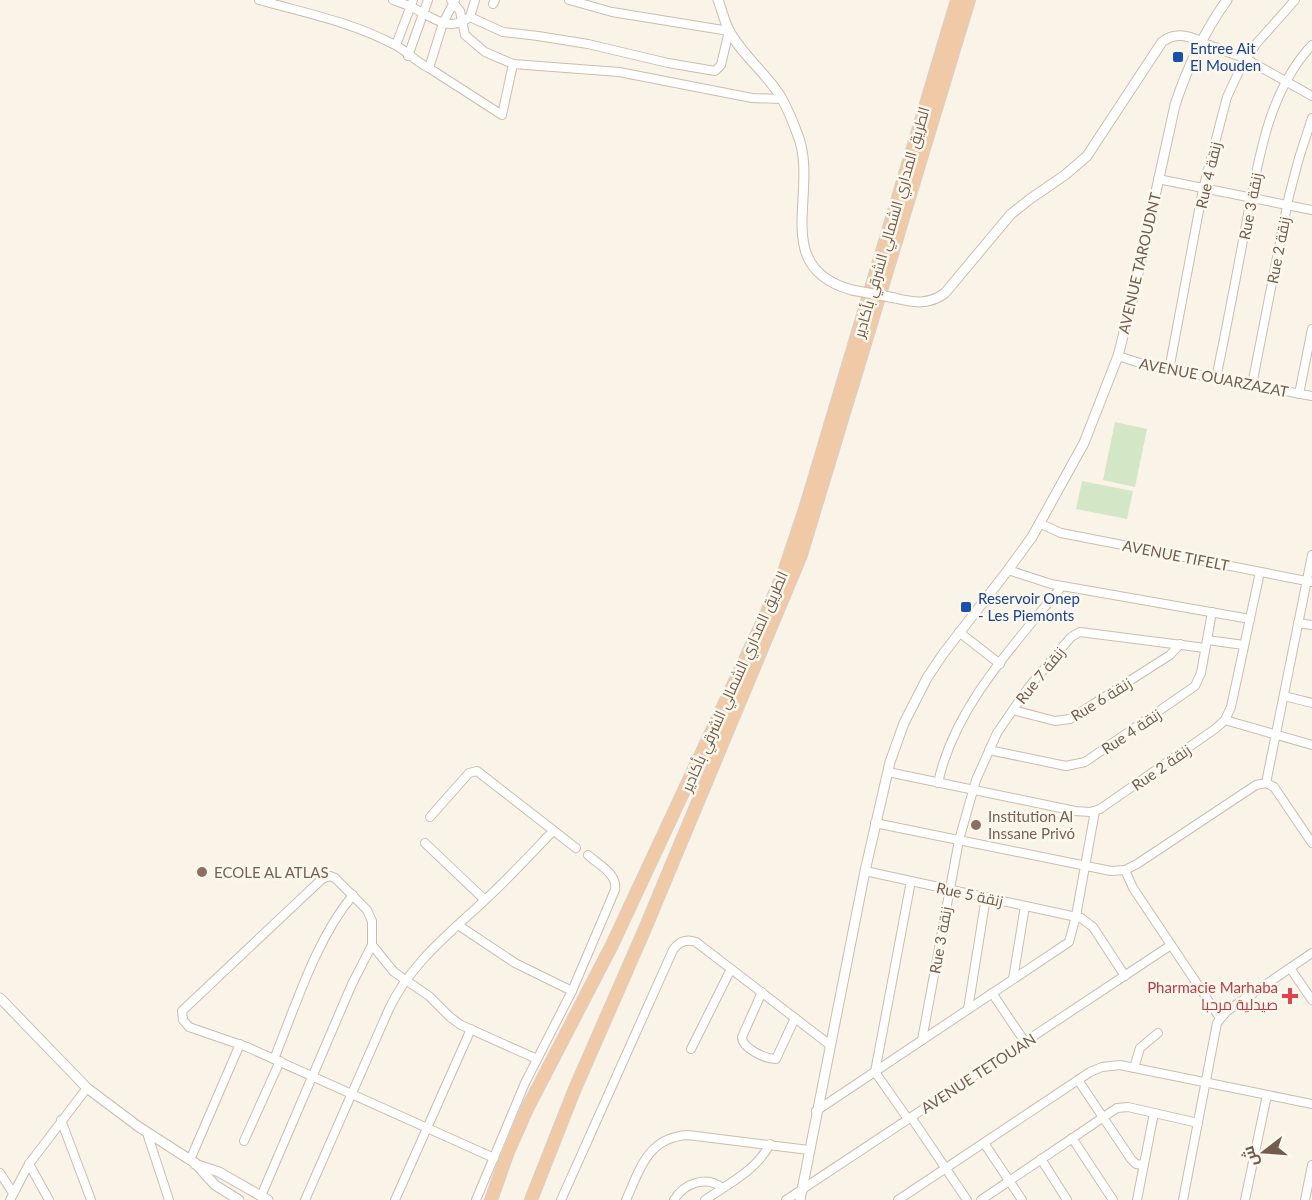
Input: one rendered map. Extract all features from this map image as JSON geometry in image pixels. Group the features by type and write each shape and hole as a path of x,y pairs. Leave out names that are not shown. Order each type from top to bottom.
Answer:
{"highway":[{"name":"الطريق المداري الشمالي الشرقي بأكادير","path":"490,1200 528,1107 617,935 785,569 822,456 957,0"},
{"name":"الطريق المداري الشمالي الشرقي بأكادير","path":"531,1200 599,1030 644,931 801,555 969,0"}],"street":[{"path":"259,0 346,24 396,45 419,64 429,68 502,115 513,64"},
{"path":"393,0 412,3 423,13 444,23 463,23 470,17 475,0"},
{"path":"408,56 428,0"},
{"path":"569,0 618,13 729,32"},
{"path":"718,0 729,32 782,99 799,137 803,155 802,216 806,253 812,265 822,277 837,286 909,302 936,299 945,293 1011,214 1087,156 1162,42 1169,37 1180,35 1246,59 1312,96"},
{"name":"AVENUE TAROUDNT","path":"800,1200 874,822 904,723 927,678 1041,524 1084,442 1118,356 1175,105 1201,42 1227,0"},
{"name":"Rue 4 زنقة","path":"1169,370 1203,189 1225,104 1233,82 1246,59 1265,32 1294,0"},
{"path":"453,1 459,11 465,36 477,47 513,64 619,72 752,98 782,99"},
{"path":"429,68 453,1"},
{"path":"396,45 412,3"},
{"path":"470,17 496,31 577,42 661,62 715,71 721,65 729,32"},
{"name":"Rue 3 زنقة","path":"1216,378 1266,132 1276,102 1287,81 1312,45"},
{"name":"Rue 2 زنقة","path":"1252,385 1287,206 1312,118"},
{"path":"1158,179 1312,210"},
{"path":"1299,394 1312,329"},
{"name":"AVENUE OUARZAZAT","path":"1118,356 1169,370 1312,396"},
{"name":"AVENUE TIFELT","path":"1041,524 1061,533 1309,582"},
{"path":"1266,783 1298,623 1309,582 1312,555"},
{"path":"1008,570 1062,585 1250,619"},
{"path":"1260,572 1231,707 1225,720 1312,745"},
{"path":"938,783 945,758 975,700 1062,585"},
{"name":"Rue 4 زنقة","path":"989,750 1066,766 1084,762 1193,689 1199,679 1212,612"},
{"path":"1298,623 1312,625"},
{"path":"959,632 1000,664"},
{"name":"Rue 7 زنقة","path":"959,840 972,790 997,733 1028,688 1074,635 1080,632 1180,644 1244,645"},
{"name":"Rue 6 زنقة","path":"1013,710 1055,721 1070,719 1170,655 1180,644"},
{"path":"1284,696 1312,703"},
{"name":"Rue 2 زنقة","path":"1095,811 1114,800 1225,720"},
{"path":"430,817 469,773 477,771 576,848"},
{"path":"816,1111 1069,942 1076,916 1095,811 1075,812 888,772"},
{"path":"874,822 1111,872 1125,870 1137,864 1256,785 1266,783 1274,787 1312,843"},
{"path":"305,1200 389,1009 406,981 431,951 553,831"},
{"name":"Rue 3 زنقة","path":"922,1040 959,840"},
{"path":"425,843 485,900"},
{"path":"476,1200 537,1059 572,992 616,887 614,877 588,855"},
{"path":"1125,870 1130,883 1220,1018"},
{"name":"Rue 5 زنقة","path":"865,871 1076,916"},
{"path":"494,1158 277,1060 187,1025 183,1020 182,1011 325,877 330,876 335,878 369,914 372,945 386,963 406,981 429,996 450,1017 537,1059"},
{"path":"911,881 874,1072 910,1118 967,1200"},
{"path":"244,1141 323,940 353,896"},
{"path":"968,1009 986,897"},
{"path":"1013,979 1025,906"},
{"path":"1076,916 1086,920 1093,927 1125,976"},
{"path":"458,925 515,963 572,992"},
{"path":"572,1200 562,1198 675,946 686,941 696,942 830,1045"},
{"path":"192,1162 219,1172 264,1198 312,1077 352,984 372,945"},
{"name":"AVENUE TETOUAN","path":"786,1200 1171,945"},
{"path":"1183,1200 1215,1028 1220,1018 1312,954"},
{"path":"1290,968 1312,1000"},
{"path":"691,1049 730,969"},
{"path":"762,992 742,1036 742,1042 746,1046 771,1059 776,1059 795,1018"},
{"path":"992,993 1025,1042"},
{"path":"0,998 87,1088 192,1162 228,1196 239,1200"},
{"path":"395,1200 471,1029"},
{"path":"1134,1068 1140,1048 1158,1033"},
{"path":"192,1162 240,1044"},
{"path":"898,1200 1078,1080 1102,1067 1120,1065 1312,1104"},
{"path":"1078,1080 1131,1160 1136,1164 1144,1165"},
{"path":"11,1196 29,1164 87,1088"},
{"path":"1245,1200 1267,1095"},
{"path":"981,1200 1121,1107 1198,1123"},
{"path":"1137,1200 1154,1113"},
{"path":"61,1120 91,1200"},
{"path":"147,1132 169,1200"},
{"path":"626,1200 649,1154 657,1144 669,1138 688,1135 809,1150"},
{"path":"1072,1138 1113,1200"},
{"path":"984,1143 1022,1200"},
{"path":"705,1200 753,1166 770,1144"},
{"path":"1041,1159 1067,1200"},
{"path":"29,1164 49,1200"},
{"path":"1305,1200 1312,1165"},
{"path":"215,1185 213,1179 219,1172"},
{"path":"0,1173 11,1196"},
{"path":"674,1200 678,1194 699,1181 714,1182 722,1188"}],"green space":[{"path":"1115,422 1147,429 1135,487 1103,480"},
{"path":"1082,481 1133,491 1127,519 1076,509"}],"place":[{"name":"Entree Ait El Mouden","path":"1178,57"},
{"name":"Reservoir Onep - Les Piemonts","path":"966,607"},
{"name":"Institution Al Inssane Privó","path":"976,825"},
{"name":"ECOLE AL ATLAS","path":"202,872"},
{"name":"Pharmacie Marhaba صيدلية مرحبا","path":"1290,996"}]}
